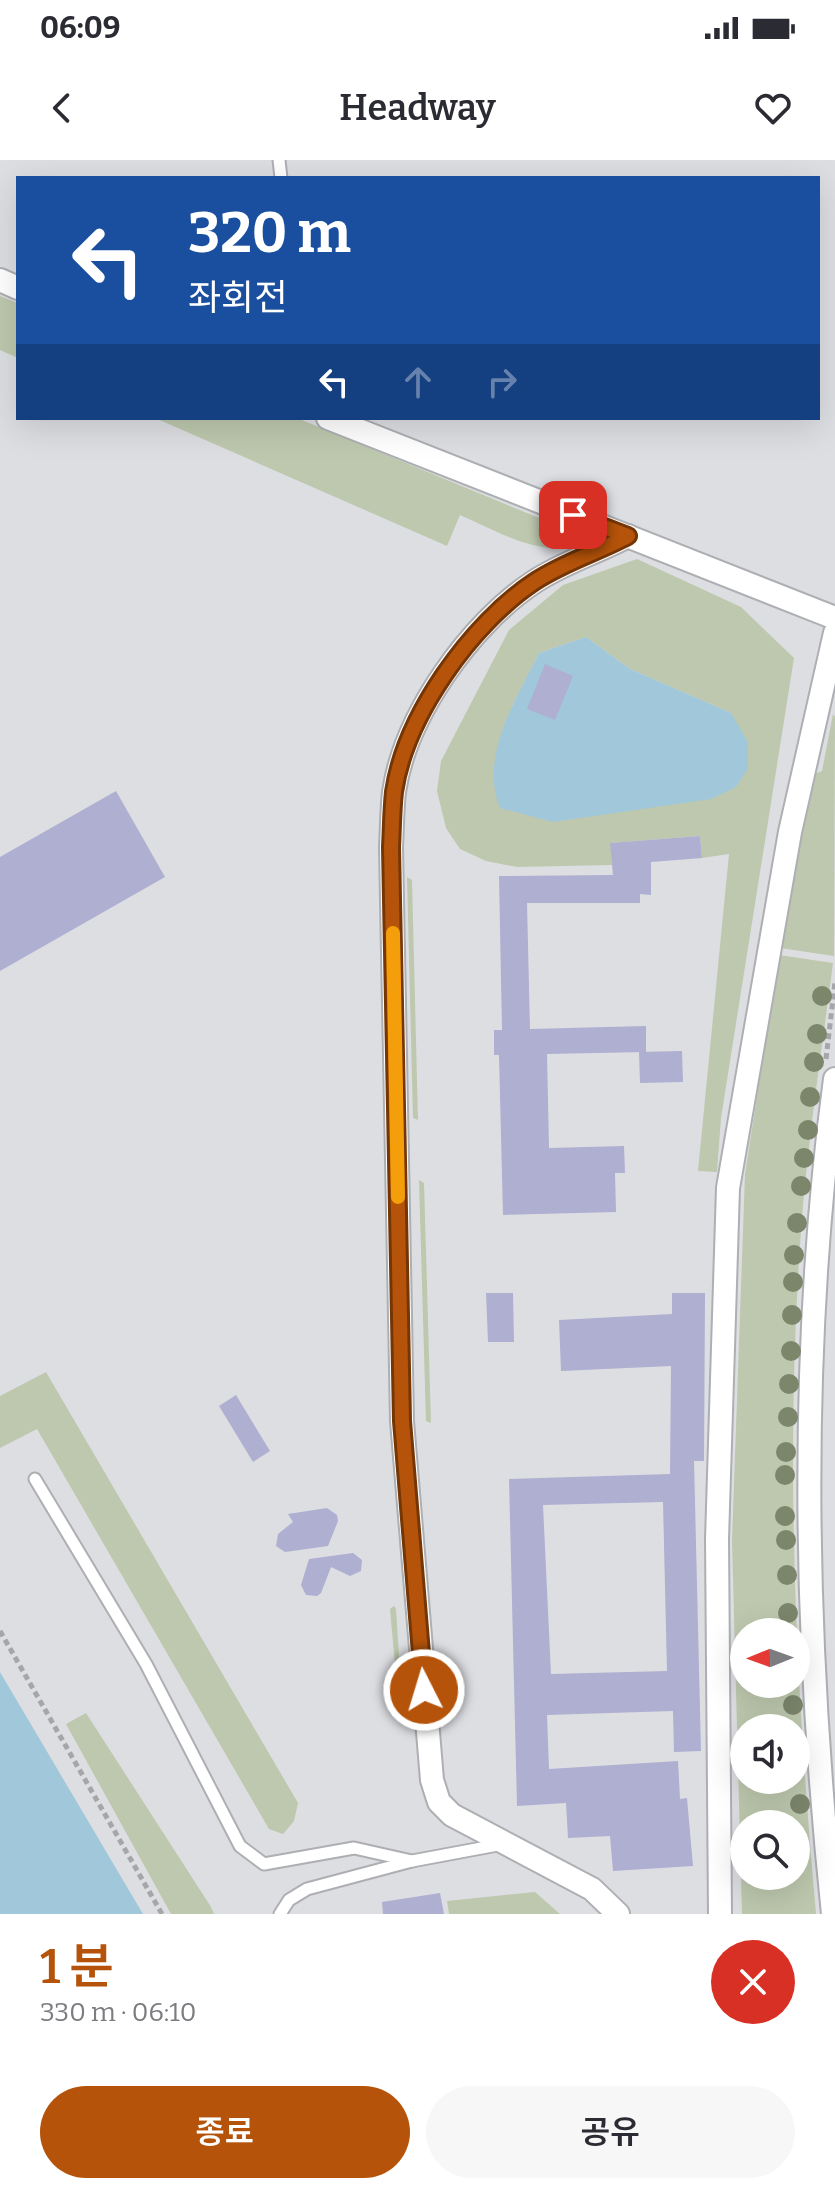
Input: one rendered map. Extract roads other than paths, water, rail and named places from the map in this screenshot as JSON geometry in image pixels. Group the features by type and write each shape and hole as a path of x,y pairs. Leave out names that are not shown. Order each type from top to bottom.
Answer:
{"street":[{"path":"333,420 835,618"},
{"path":"618,1914 592,1889 452,1815 439,1802 432,1780 402,1421 391,847 394,790 432,693 460,649 494,614 535,581 628,536"},
{"path":"720,1914 717,1539 728,1188 790,832 835,633"},
{"path":"833,1914 828,1790 810,1534 835,1079"}],"lane":[{"path":"35,1479 146,1664 240,1846 264,1864 354,1848 412,1861"},
{"path":"280,1914 289,1900 307,1889 412,1861 507,1843"}],"water":[{"path":"586,637 630,669 731,713 748,742 748,768 736,787 711,799 553,822 500,808 495,789 497,749 520,689 539,653"},
{"path":"0,1672 143,1914 0,1914"}]}
